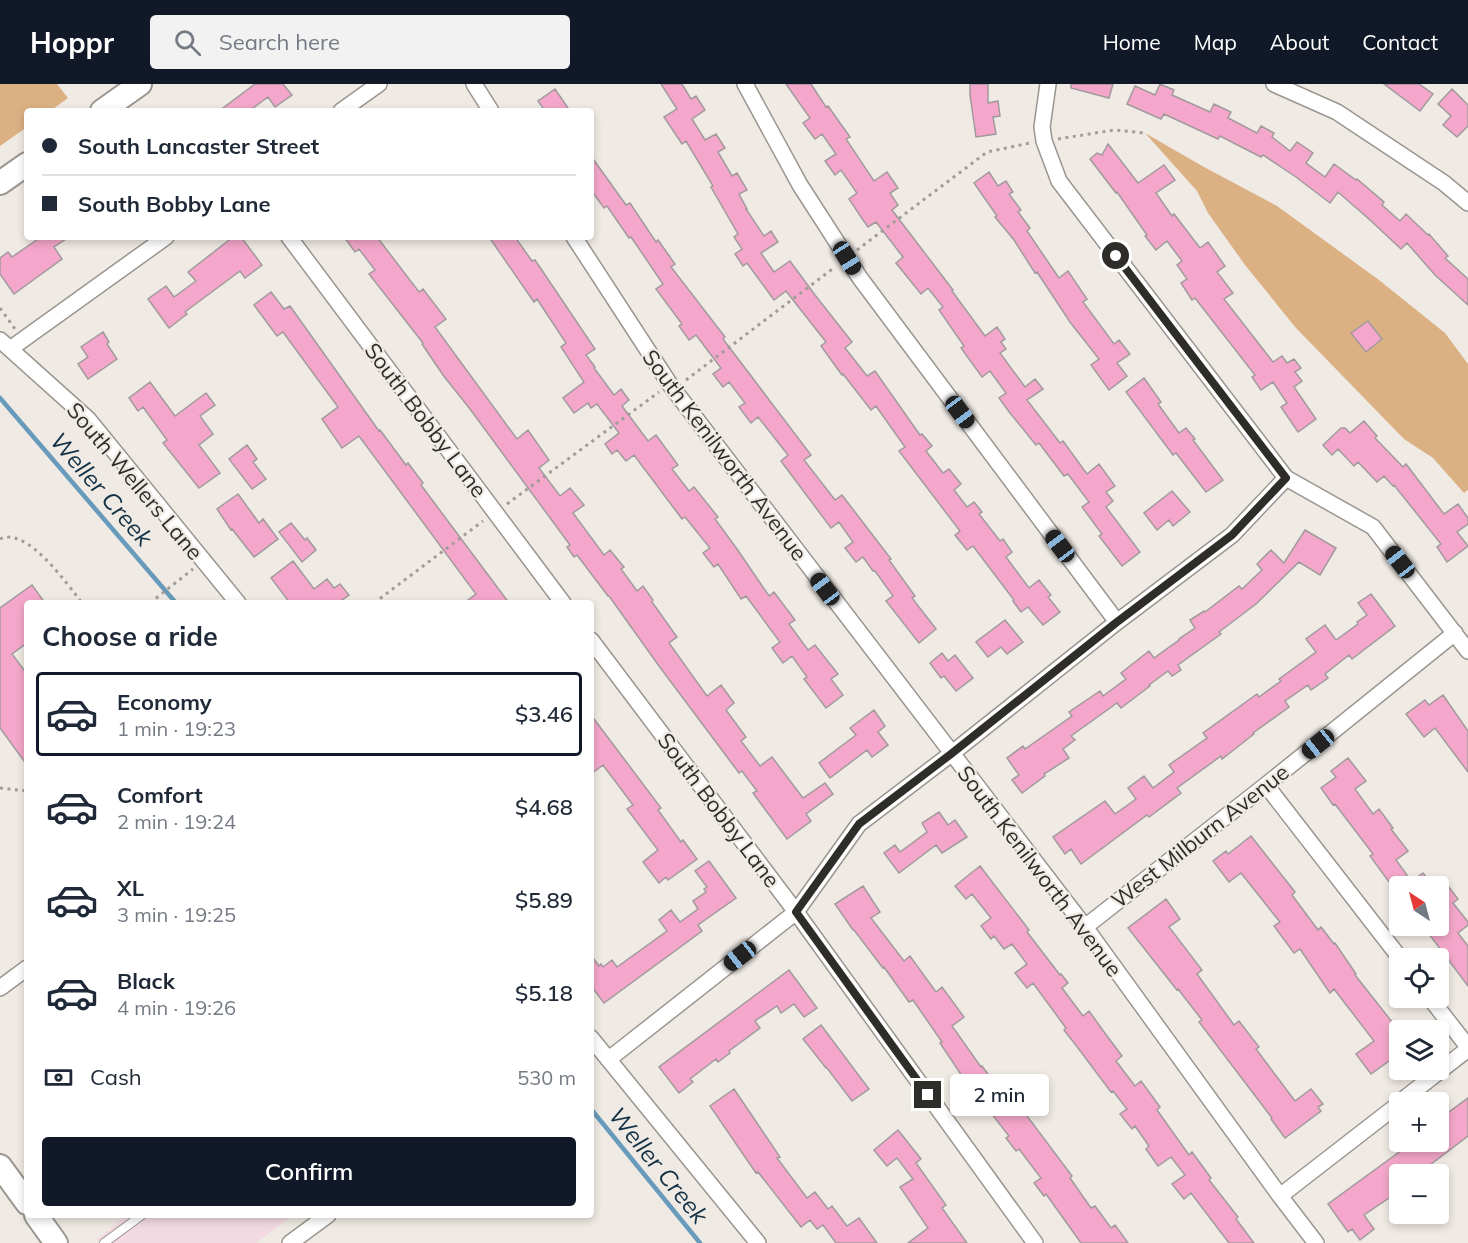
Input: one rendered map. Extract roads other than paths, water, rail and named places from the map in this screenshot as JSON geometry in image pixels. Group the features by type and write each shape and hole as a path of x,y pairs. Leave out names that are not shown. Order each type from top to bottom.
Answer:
{"main road":[{"path":"106,108 140,84"},
{"path":"0,183 24,166"},
{"path":"0,1166 24,1199"},
{"path":"38,1218 56,1243"}],"street":[{"path":"345,108 379,84"},
{"path":"474,84 489,108"},
{"path":"745,84 800,185 860,278 1117,622"},
{"path":"1048,84 1042,127 1044,141 1059,181 1286,478 1373,527 1468,651"},
{"path":"1274,84 1337,112 1444,183 1468,203"},
{"path":"5,344 26,337 162,240"},
{"name":"South Bobby Lane","path":"291,240 561,600"},
{"name":"South Kenilworth Avenue","path":"576,240 671,386 1085,927 1316,1243"},
{"name":"South Wellers Lane","path":"5,344 88,419 236,600"},
{"path":"609,1059 796,912 859,824 1232,535 1286,478"},
{"name":"West Milburn Avenue","path":"1085,927 1455,633"},
{"name":"South Bobby Lane","path":"594,644 796,912 1035,1243"},
{"path":"1266,785 1392,948"},
{"path":"0,988 24,970"},
{"path":"1414,1092 1468,1048 1438,1008"},
{"path":"594,1042 758,1243"},
{"path":"1280,1196 1389,1112"},
{"path":"290,1243 324,1218"}],"lane":[{"path":"104,1243 138,1218"}],"waterway":[{"name":"Weller Creek","path":"0,398 173,600"},
{"name":"Weller Creek","path":"594,1113 700,1243"}]}
